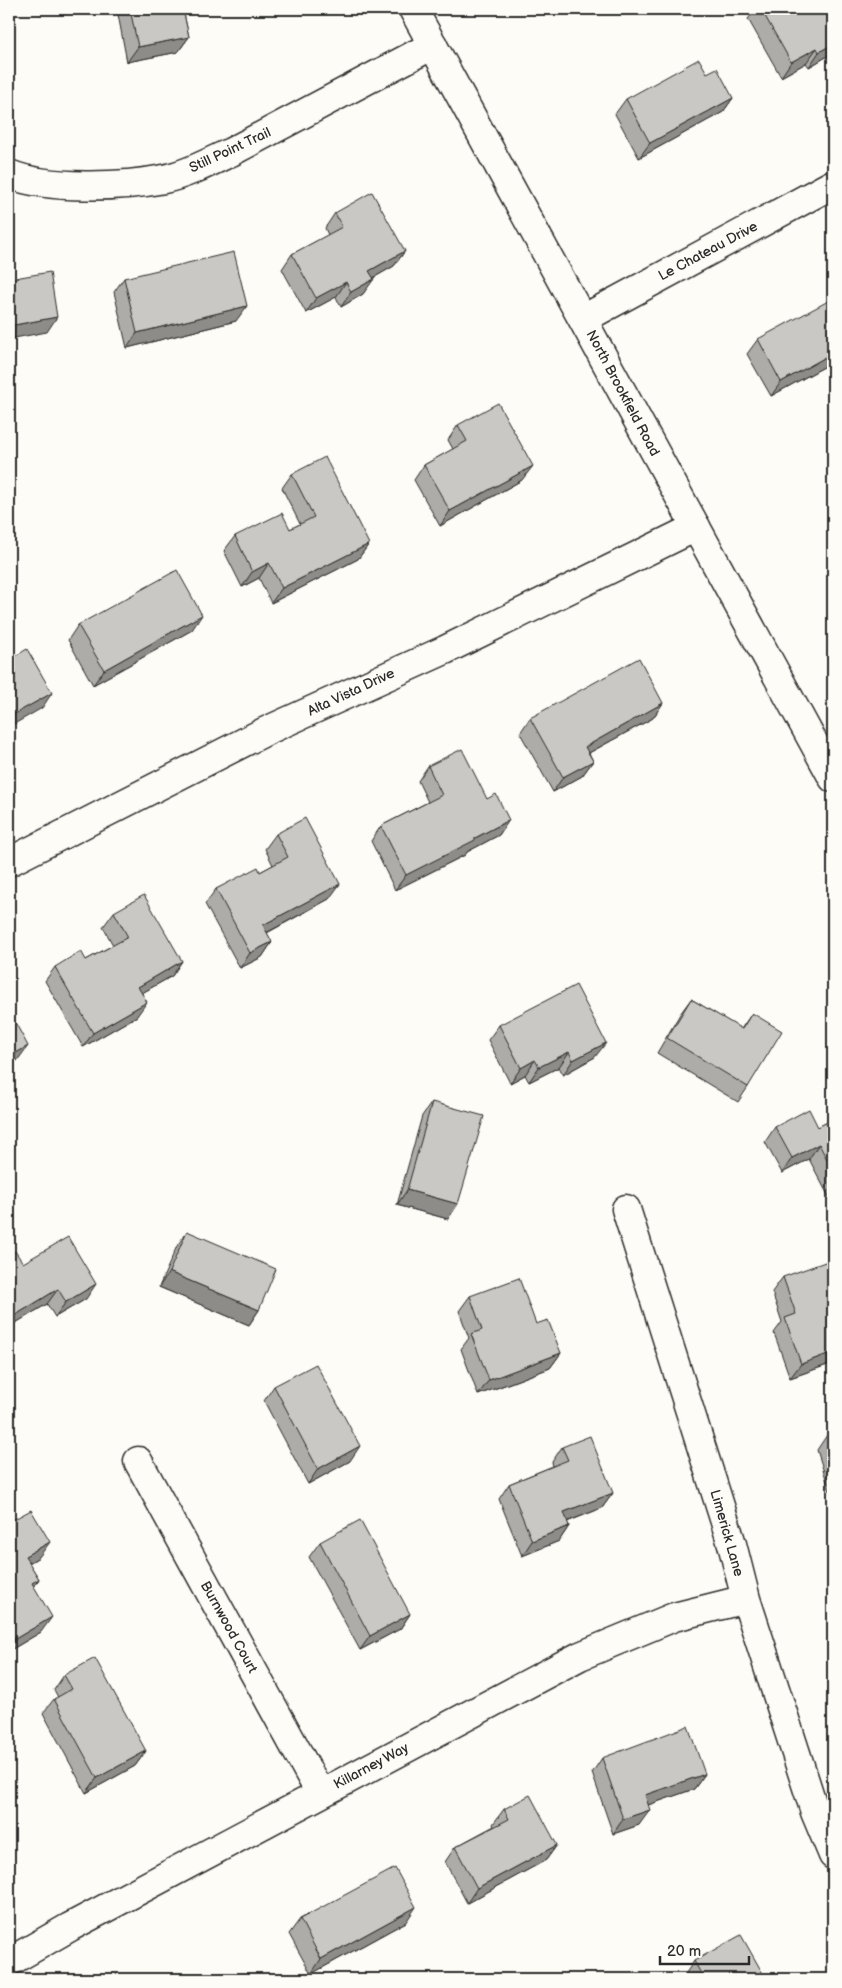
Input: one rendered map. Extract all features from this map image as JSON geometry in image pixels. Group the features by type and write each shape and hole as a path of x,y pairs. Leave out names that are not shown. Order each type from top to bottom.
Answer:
{"street":[{"name":"North Brookfield Road","path":"413,9 833,778"},
{"name":"Still Point Trail","path":"9,174 20,178 66,184 106,185 165,178 199,167 231,152 432,44"},
{"name":"Le Chateau Drive","path":"583,320 833,184"},
{"name":"Alta Vista Drive","path":"9,862 266,731 445,650 696,527"},
{"name":"Limerick Lane","path":"626,1209 732,1544 746,1599 815,1812 833,1855"},
{"name":"Burnwood Court","path":"138,1461 320,1793"},
{"name":"Killarney Way","path":"9,1962 70,1926 580,1656 674,1617 746,1599"}],"building":[{"path":"130,9 183,9 189,37 138,47"},
{"path":"761,9 833,9 833,44 819,52 817,48 791,62"},
{"path":"699,59 707,73 717,68 733,98 650,143 626,99"},
{"path":"372,192 405,251 369,271 374,279 351,292 346,282 316,298 292,254 342,227 335,213"},
{"path":"234,252 247,306 137,333 124,278"},
{"path":"50,272 57,317 9,326 9,279"},
{"path":"832,299 833,353 781,382 758,339"},
{"path":"498,403 533,466 450,511 424,465 467,441 458,425"},
{"path":"325,457 369,544 282,588 269,563 252,572 235,536 282,513 290,529 314,517 292,474"},
{"path":"177,570 202,615 104,670 78,625"},
{"path":"27,649 52,693 9,717 9,660"},
{"path":"639,658 663,703 585,747 593,761 563,777 530,718"},
{"path":"462,749 487,799 496,794 509,820 475,838 475,840 406,875 381,826 442,795 428,766"},
{"path":"305,818 340,884 263,925 272,942 250,953 216,889 258,867 260,872 288,857 276,834"},
{"path":"144,895 182,961 138,987 147,1002 93,1033 55,967 81,951 86,960 128,937 114,912"},
{"path":"576,985 606,1043 573,1060 569,1052 539,1067 535,1060 521,1068 499,1025"},
{"path":"691,999 742,1029 752,1013 782,1031 748,1087 667,1038"},
{"path":"9,1011 28,1046 9,1057"},
{"path":"9,1062 13,1069 9,1071"},
{"path":"432,1102 484,1116 458,1204 407,1190"},
{"path":"809,1109 818,1127 833,1119 833,1171 819,1144 792,1158 775,1127"},
{"path":"187,1231 276,1269 259,1310 169,1272"},
{"path":"68,1237 96,1284 66,1302 58,1289 9,1319 9,1255 15,1251 23,1263"},
{"path":"828,1261 833,1277 833,1352 801,1364 785,1318 796,1314 783,1277"},
{"path":"519,1278 536,1324 548,1320 561,1353 489,1380 471,1334 482,1330 470,1296"},
{"path":"316,1364 360,1446 318,1469 274,1386"},
{"path":"833,1433 833,1453 827,1435"},
{"path":"590,1436 613,1493 564,1512 569,1526 532,1541 509,1484 568,1460 562,1447"},
{"path":"31,1510 50,1542 25,1556 39,1579 32,1583 52,1617 15,1639 9,1629 9,1522"},
{"path":"360,1520 410,1614 370,1636 320,1542"},
{"path":"95,1658 146,1751 97,1778 54,1699 72,1689 64,1675"},
{"path":"688,1726 705,1774 645,1795 650,1810 623,1819 602,1758"},
{"path":"530,1795 557,1845 477,1888 455,1847 509,1819 504,1809"},
{"path":"395,1868 416,1907 321,1959 300,1919"},
{"path":"741,1935 766,1979 704,1979 694,1961"},
{"path":"208,1974 211,1979 199,1979"}]}
